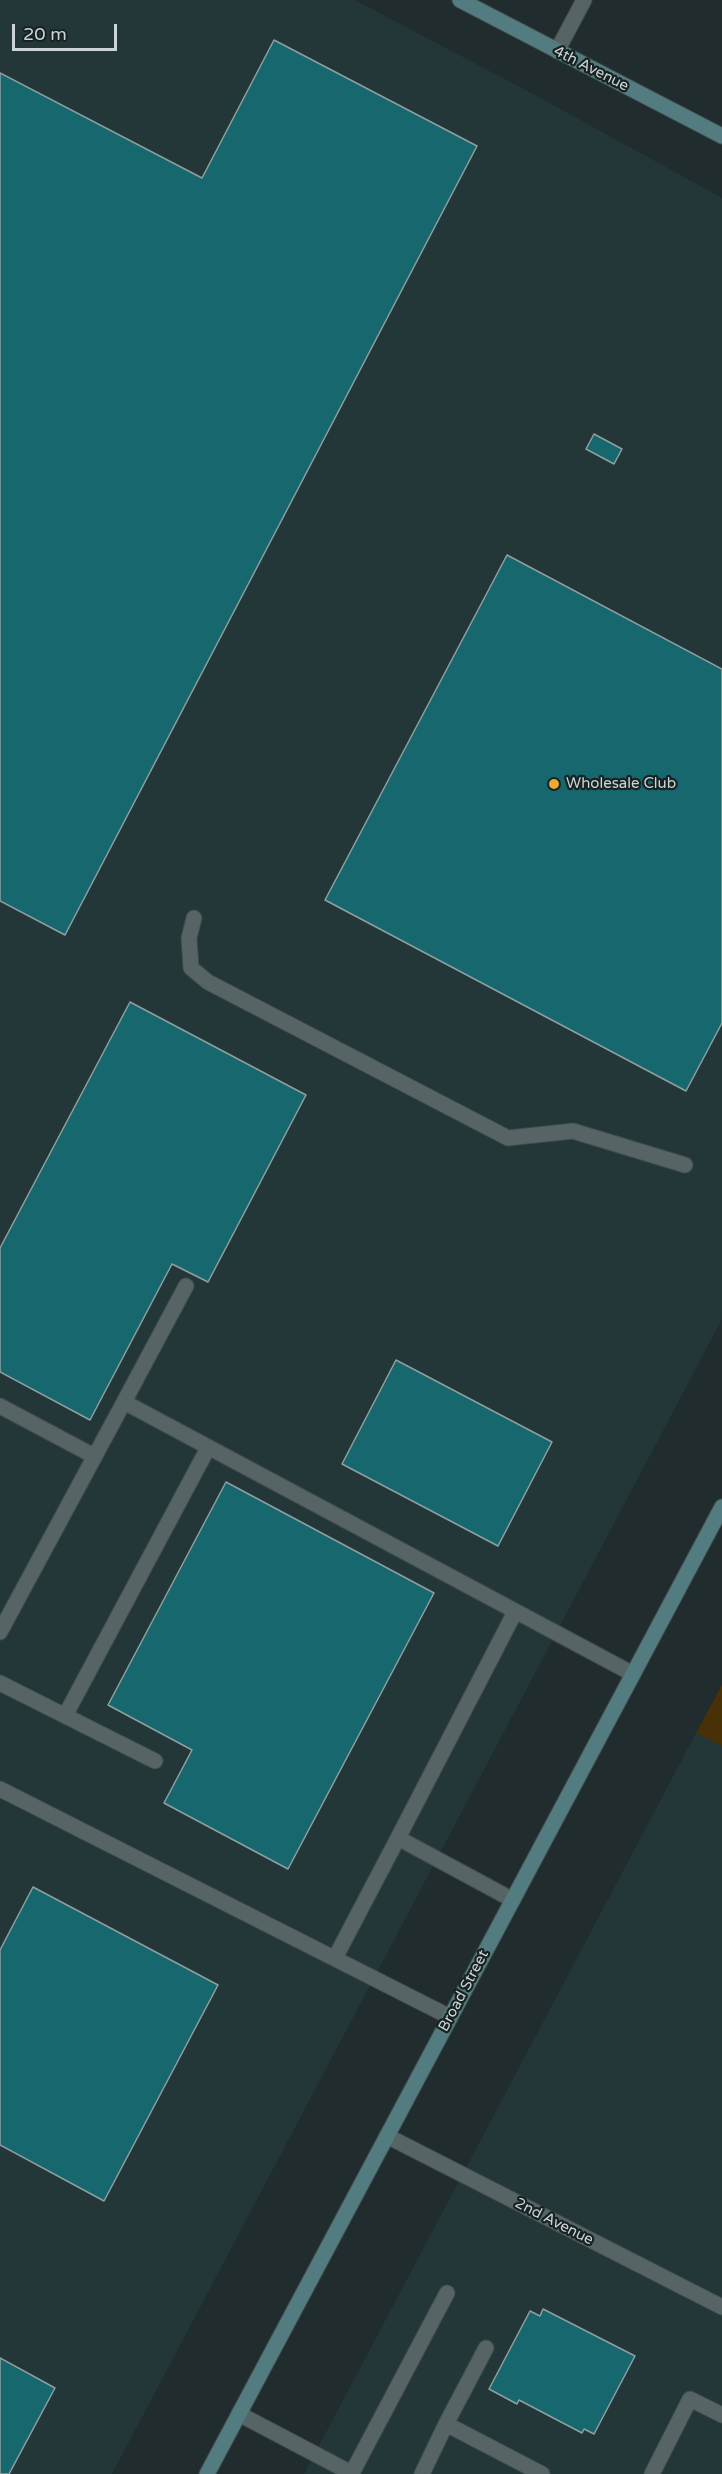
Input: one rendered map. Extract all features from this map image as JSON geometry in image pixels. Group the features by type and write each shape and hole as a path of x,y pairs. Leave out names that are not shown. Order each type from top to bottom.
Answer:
{"main road":[{"name":"4th Avenue","path":"460,0 722,136"},
{"name":"Broad Street","path":"207,2474 722,1507"}],"street":[{"path":"557,51 584,0"},
{"path":"194,918 189,938 191,968 208,982 508,1138 573,1131 685,1165"},
{"path":"0,1632 186,1286"},
{"path":"124,1402 633,1674"},
{"path":"0,1406 94,1456"},
{"path":"66,1714 208,1448"},
{"path":"335,1958 515,1612"},
{"path":"0,1683 66,1714 155,1761"},
{"path":"0,1789 450,2017"},
{"path":"398,1838 513,1900"},
{"name":"2nd Avenue","path":"387,2136 722,2307"},
{"path":"239,2414 353,2474 447,2293"},
{"path":"422,2474 486,2348"},
{"path":"652,2474 690,2399 722,2415"},
{"path":"446,2424 542,2474"}],"shaded area":[{"path":"0,0 355,0 537,96 722,198 722,1319 112,2474 0,2474"},
{"path":"722,1685 722,1746 696,1733"},
{"path":"696,1733 722,1746 722,2474 304,2474"}],"building":[{"path":"274,40 477,146 65,935 0,901 0,73 202,178"},
{"path":"594,434 622,449 614,464 586,449"},
{"name":"Wholesale Club","path":"507,555 722,669 722,1023 686,1091 325,900"},
{"path":"130,1002 306,1095 208,1282 172,1264 90,1420 0,1372 0,1248"},
{"path":"396,1360 552,1442 498,1546 342,1464"},
{"path":"226,1482 434,1593 288,1869 164,1803 192,1750 108,1705"},
{"path":"33,1887 218,1985 104,2201 0,2145 0,1950"},
{"path":"543,2309 635,2356 594,2434 584,2429 582,2433 519,2400 517,2404 489,2389 530,2311 540,2316"},
{"path":"0,2358 55,2388 9,2474 0,2474"}],"place":[{"name":"Wholesale Club","path":"554,784"}]}
